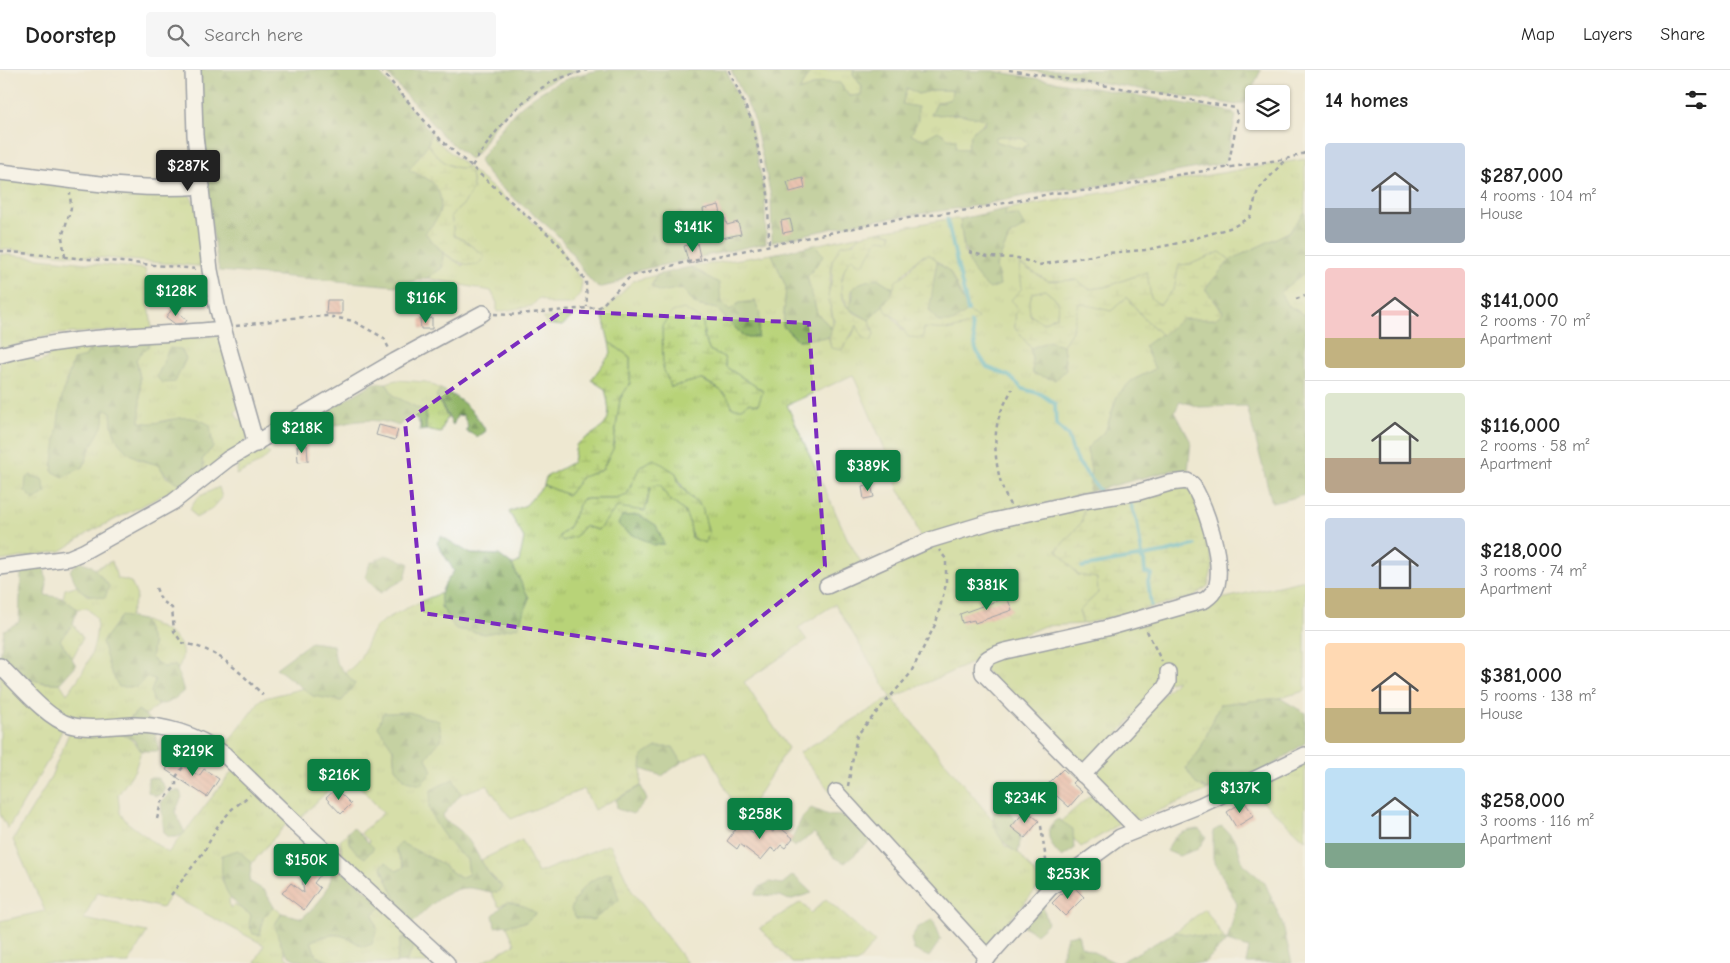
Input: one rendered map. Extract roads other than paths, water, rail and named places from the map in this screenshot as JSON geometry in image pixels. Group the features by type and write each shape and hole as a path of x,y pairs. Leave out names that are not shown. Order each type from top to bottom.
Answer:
{"street":[{"path":"193,70 196,135 210,270 224,329 256,444"},
{"path":"0,172 69,182 132,187 202,186"},
{"path":"0,567 69,558 82,552 172,502 228,459 395,361 483,313"},
{"path":"0,355 28,346 224,329"},
{"path":"827,586 930,540 1015,515 1083,500 1139,492 1170,483 1187,481 1192,484 1211,525 1218,576 1217,586 1205,600 1142,618 1005,651 991,656 984,661 982,667 993,684 1136,829"},
{"path":"0,666 52,715 68,724 89,728 153,725 170,729 201,741 224,754 446,963"},
{"path":"1082,775 1164,689 1168,682 1168,672"},
{"path":"840,796 985,960 1050,888 1099,851 1136,829 1201,805 1305,755"}],"waterway":[{"path":"947,219 968,311"},
{"path":"971,323 976,350 987,367 1009,376 1023,389 1041,394 1055,404 1056,424 1068,436 1075,458 1099,490"},
{"path":"1130,502 1137,522 1142,555"},
{"path":"1082,567 1195,545"},
{"path":"1137,557 1144,560 1145,573 1152,574 1148,581 1151,605"}]}
